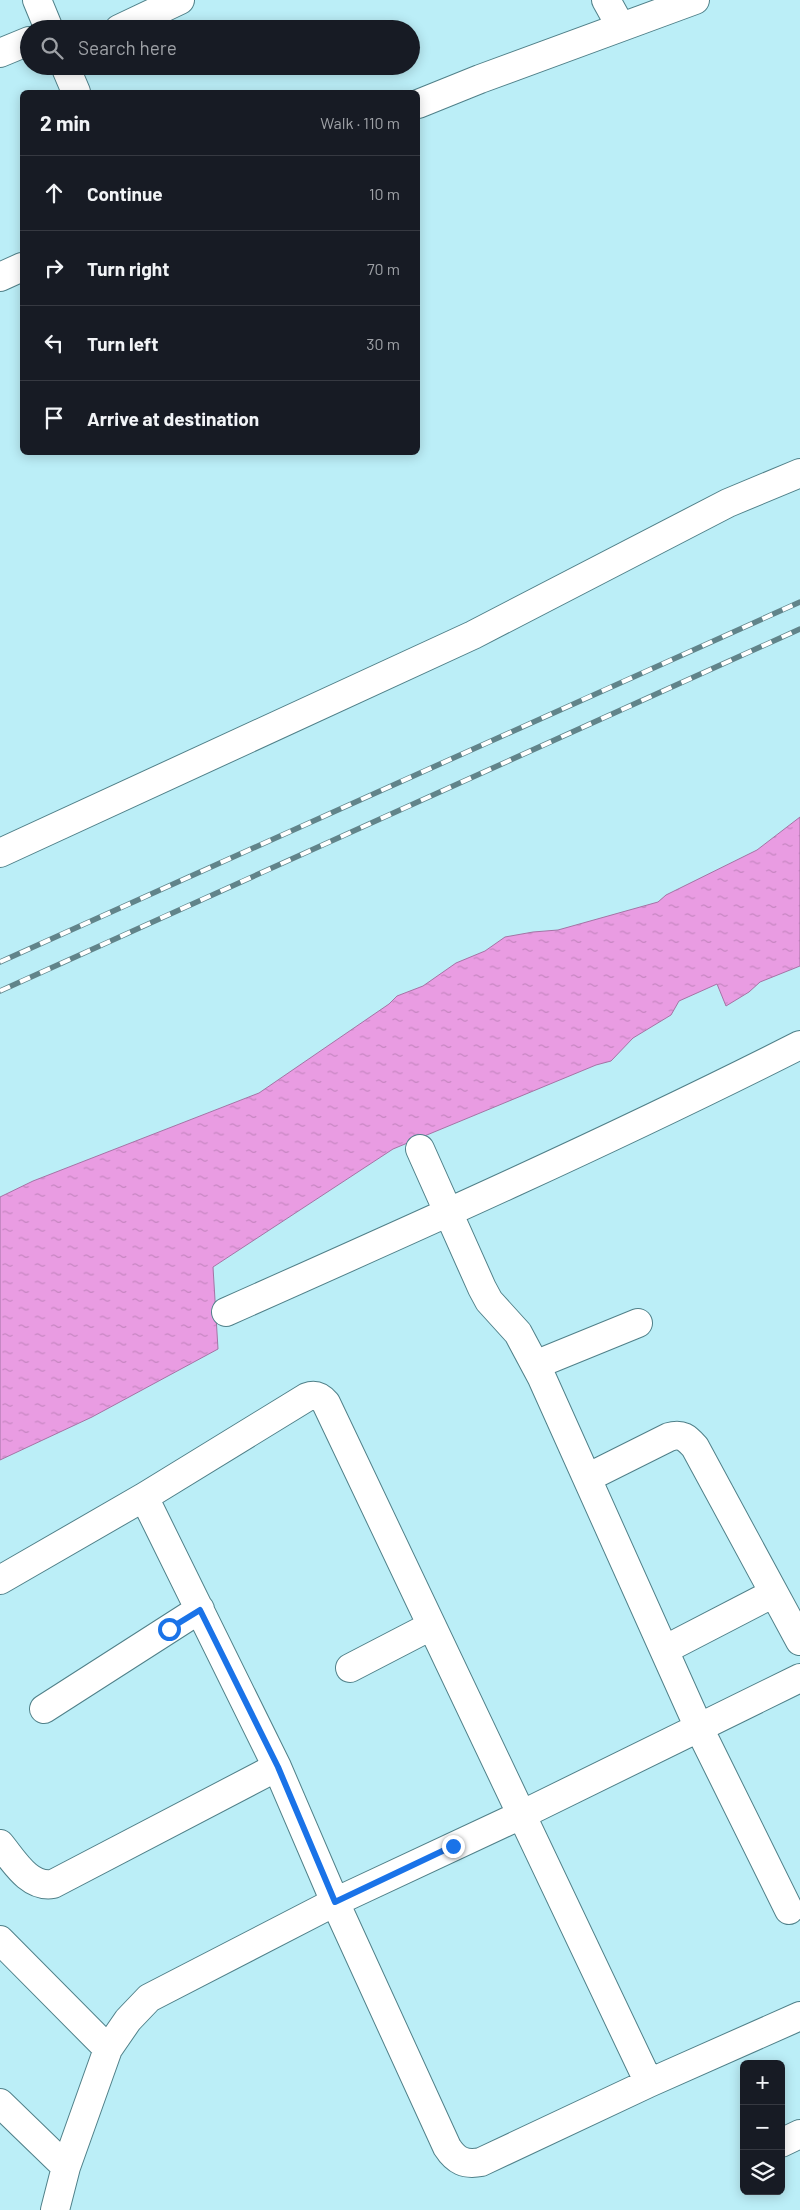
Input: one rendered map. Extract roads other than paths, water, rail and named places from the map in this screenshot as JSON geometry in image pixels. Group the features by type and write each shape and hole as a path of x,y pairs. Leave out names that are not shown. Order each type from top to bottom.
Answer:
{"street":[{"path":"37,0 45,20"},
{"path":"138,20 180,0"},
{"path":"606,0 621,27"},
{"path":"420,103 480,79 695,0"},
{"path":"0,53 20,45"},
{"path":"69,75 75,90"},
{"path":"0,277 20,269"},
{"path":"0,853 473,635 728,503 800,473"},
{"path":"226,1312 449,1213 699,1096 800,1045"},
{"path":"420,1149 485,1295 518,1333 535,1364 699,1728 789,1910"},
{"path":"535,1364 638,1323"},
{"path":"0,1580 144,1497 306,1397 317,1396 326,1403 649,2083"},
{"path":"587,1478 669,1437 683,1436 695,1447 800,1641"},
{"path":"144,1497 278,1767 335,1902 447,2147 455,2158 465,2163 481,2162 649,2083 800,2016"},
{"path":"664,1650 774,1593"},
{"path":"44,1709 200,1610"},
{"path":"350,1668 431,1626"},
{"path":"55,2210 66,2167 108,2049 128,2020 149,1998 335,1902 521,1815 800,1678"},
{"path":"0,1844 32,1880 46,1885 53,1884 278,1767"},
{"path":"0,1940 108,2049"},
{"path":"0,2103 66,2167"},
{"path":"785,2141 800,2134"}],"water":[{"path":"800,817 800,966 760,982 749,992 726,1006 717,984 679,1001 671,1015 633,1038 611,1061 596,1065 393,1149 213,1267 218,1349 92,1417 0,1460 0,1197 33,1181 259,1093 389,1004 397,996 423,986 456,963 485,951 505,937 558,930 658,902 666,895 757,850"}],"railway":[{"path":"0,962 800,602"},
{"path":"0,991 800,629"}]}
